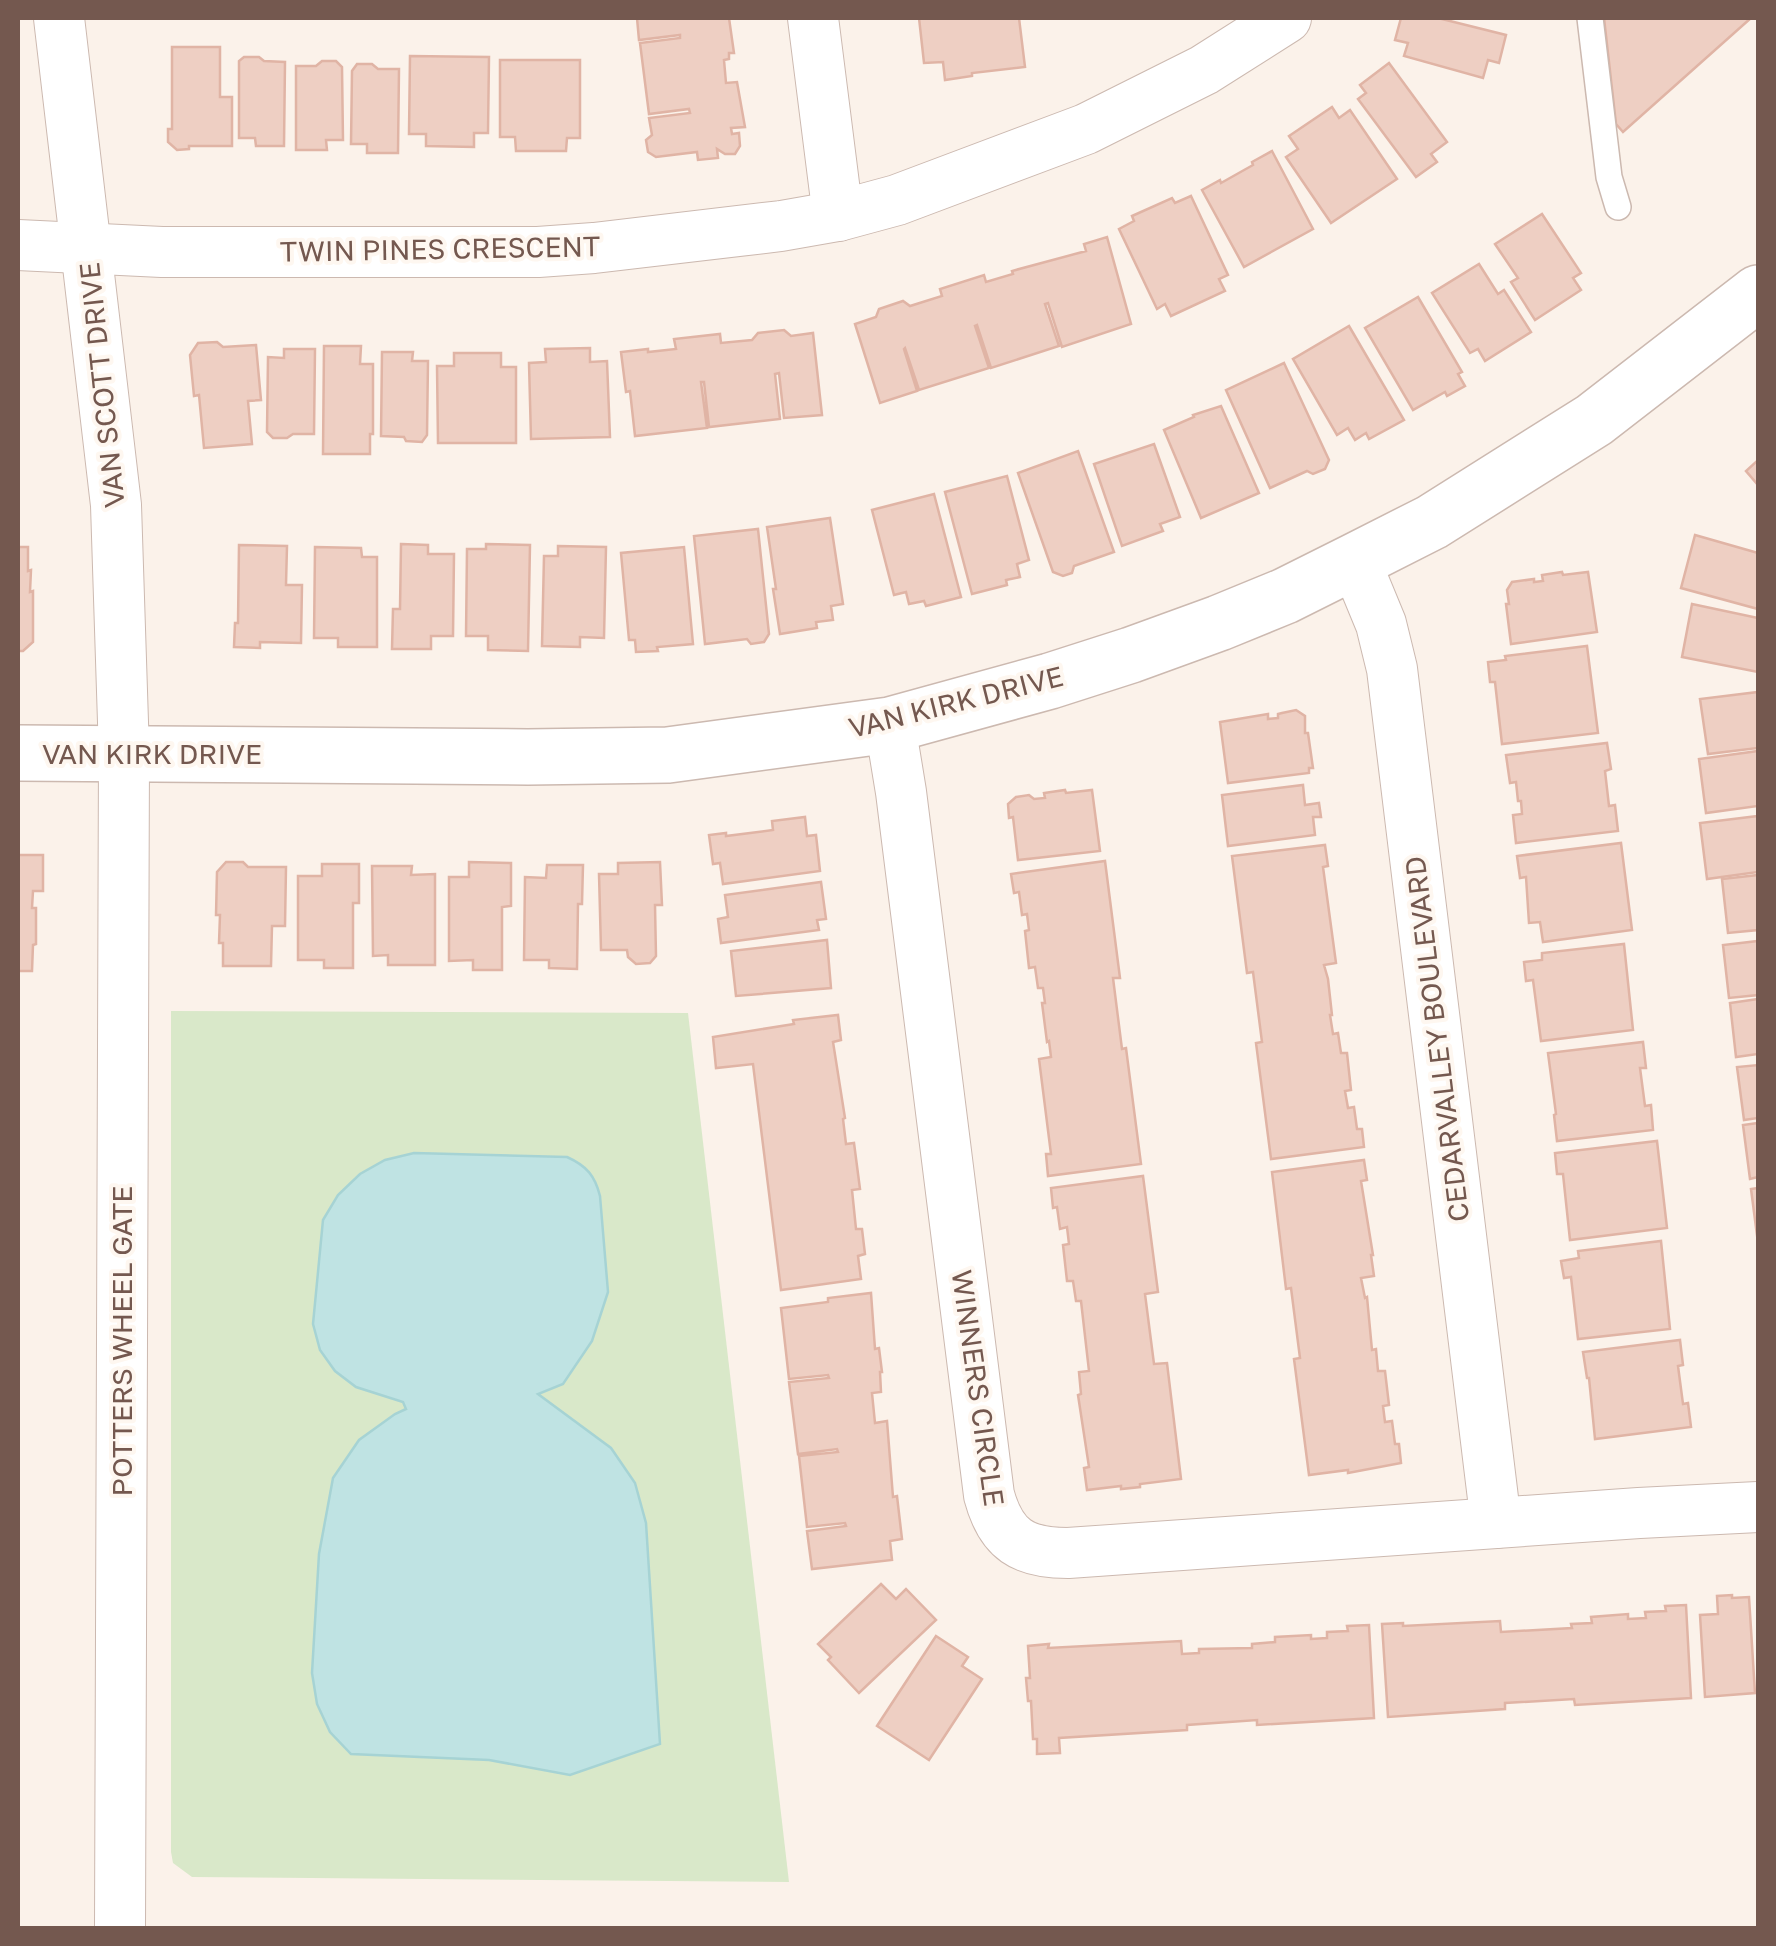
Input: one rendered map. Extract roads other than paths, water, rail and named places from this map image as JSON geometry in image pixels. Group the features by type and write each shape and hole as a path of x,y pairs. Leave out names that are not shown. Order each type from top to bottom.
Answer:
{"street":[{"name":"VAN SCOTT DRIVE","path":"59,18 116,505 124,754"},
{"path":"813,18 838,216"},
{"name":"TWIN PINES CRESCENT","path":"18,245 162,252 538,252 781,226 838,216 897,200 1086,130 1204,70 1286,18"},
{"name":"VAN KIRK DRIVE","path":"1690,344 1758,270"},
{"name":"VAN KIRK DRIVE","path":"18,753 528,757 668,754 890,725 1131,655 1268,602 1355,561 1432,522 1578,430 1758,293"},
{"name":"CEDARVALLEY BOULEVARD","path":"1355,561 1381,624 1392,668 1496,1523"},
{"name":"WINNERS CIRCLE","path":"890,725 989,1495 1002,1529 1028,1548 1068,1553 1758,1507"},
{"name":"POTTERS WHEEL GATE","path":"120,1928 124,754"}],"lane":[{"path":"1590,18 1609,177 1618,207"}],"water":[{"path":"414,1153 567,1157 589,1172 600,1196 608,1292 592,1341 563,1384 538,1394 611,1448 635,1483 646,1523 660,1744 570,1775 489,1760 351,1754 330,1732 317,1704 312,1673 319,1554 333,1478 359,1440 406,1409 403,1402 356,1387 335,1371 320,1350 313,1324 323,1220 338,1195 360,1174 385,1160"}]}
